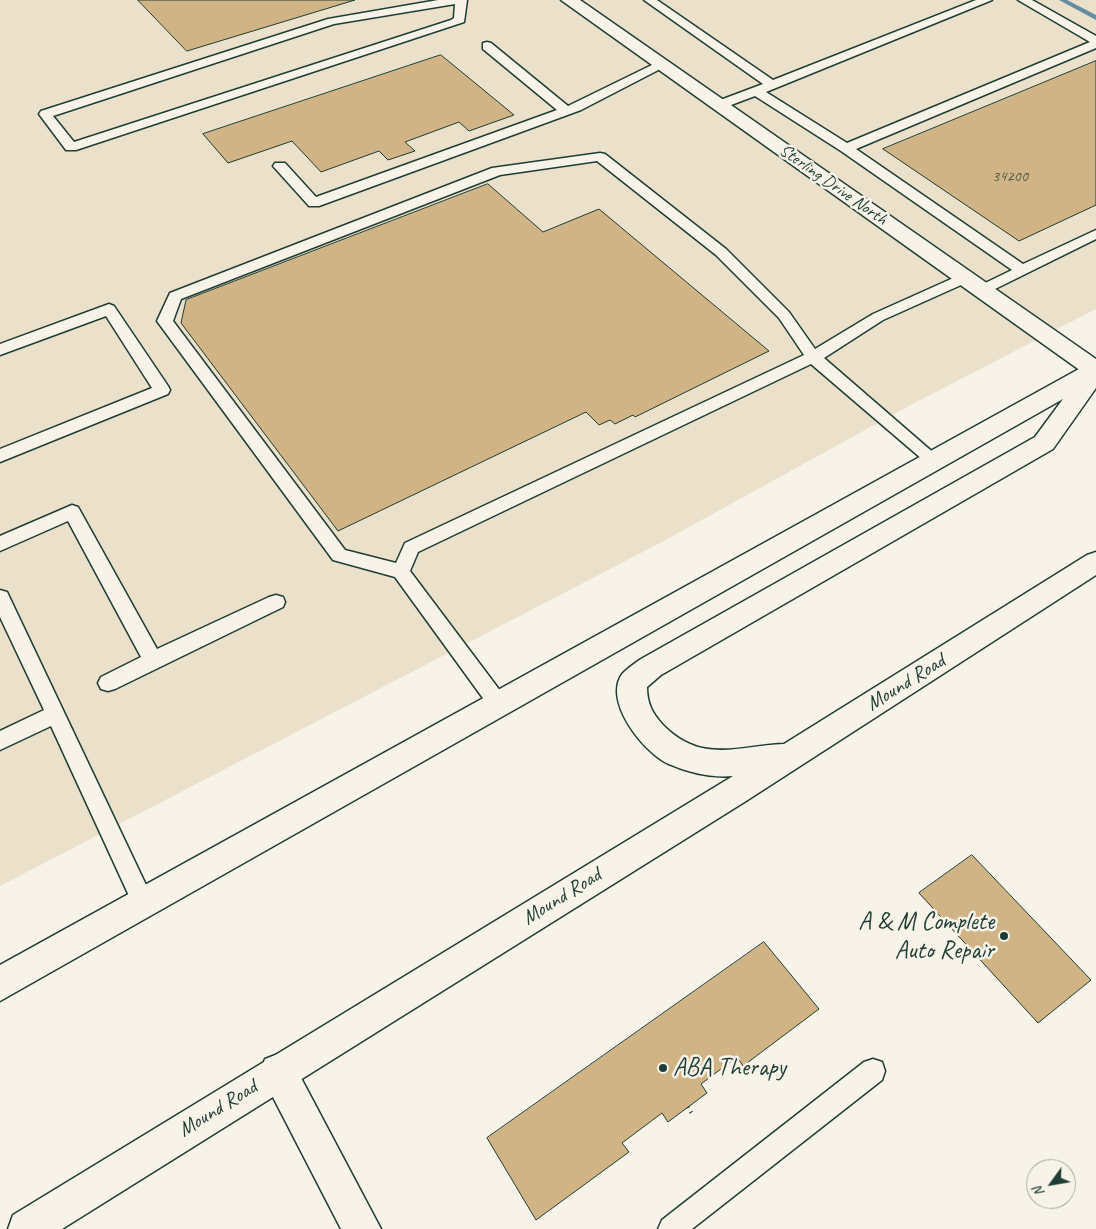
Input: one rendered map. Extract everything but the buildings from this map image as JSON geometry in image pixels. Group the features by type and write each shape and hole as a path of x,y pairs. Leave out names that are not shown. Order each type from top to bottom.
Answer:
{"main road":[{"name":"Sterling Drive North","path":"569,0 1096,370"},
{"path":"0,984 500,706 1096,370"},
{"path":"790,756 713,764 685,759 661,746 643,723 632,702 633,682 650,666 1044,443 1096,370"},
{"name":"Mound Road","path":"27,1229 790,756 1096,562"},
{"path":"278,1072 362,1229"}],"lane":[{"path":"460,0 460,20 455,22 71,147 45,114 332,21 418,5 460,0"},
{"path":"650,0 771,84"},
{"path":"719,105 986,0"},
{"path":"1024,0 1096,42"},
{"path":"846,148 1096,42"},
{"path":"487,46 566,111"},
{"path":"280,166 314,203 566,111 662,65"},
{"path":"756,91 846,148 1022,270"},
{"path":"500,706 401,572 340,554 165,321 175,296 497,171 600,157 721,252 784,315 813,357 935,461"},
{"path":"982,290 1096,234"},
{"path":"401,572 411,548 813,357 878,317 965,278"},
{"path":"0,350 109,310 162,390 0,456"},
{"path":"0,544 72,512 154,660"},
{"path":"0,597 144,904"},
{"path":"108,683 276,602"},
{"path":"0,741 56,714"},
{"path":"671,1229 873,1071"}],"path":[{"path":"688,1107 693,1116"}],"shaded area":[{"path":"0,0 1096,0 1096,309 905,408 660,543 0,886"}],"waterway":[{"path":"1062,0 1096,18"}],"place":[{"name":"A & M Complete Auto Repair","path":"1004,936"},
{"name":"ABA Therapy","path":"663,1068"}]}
